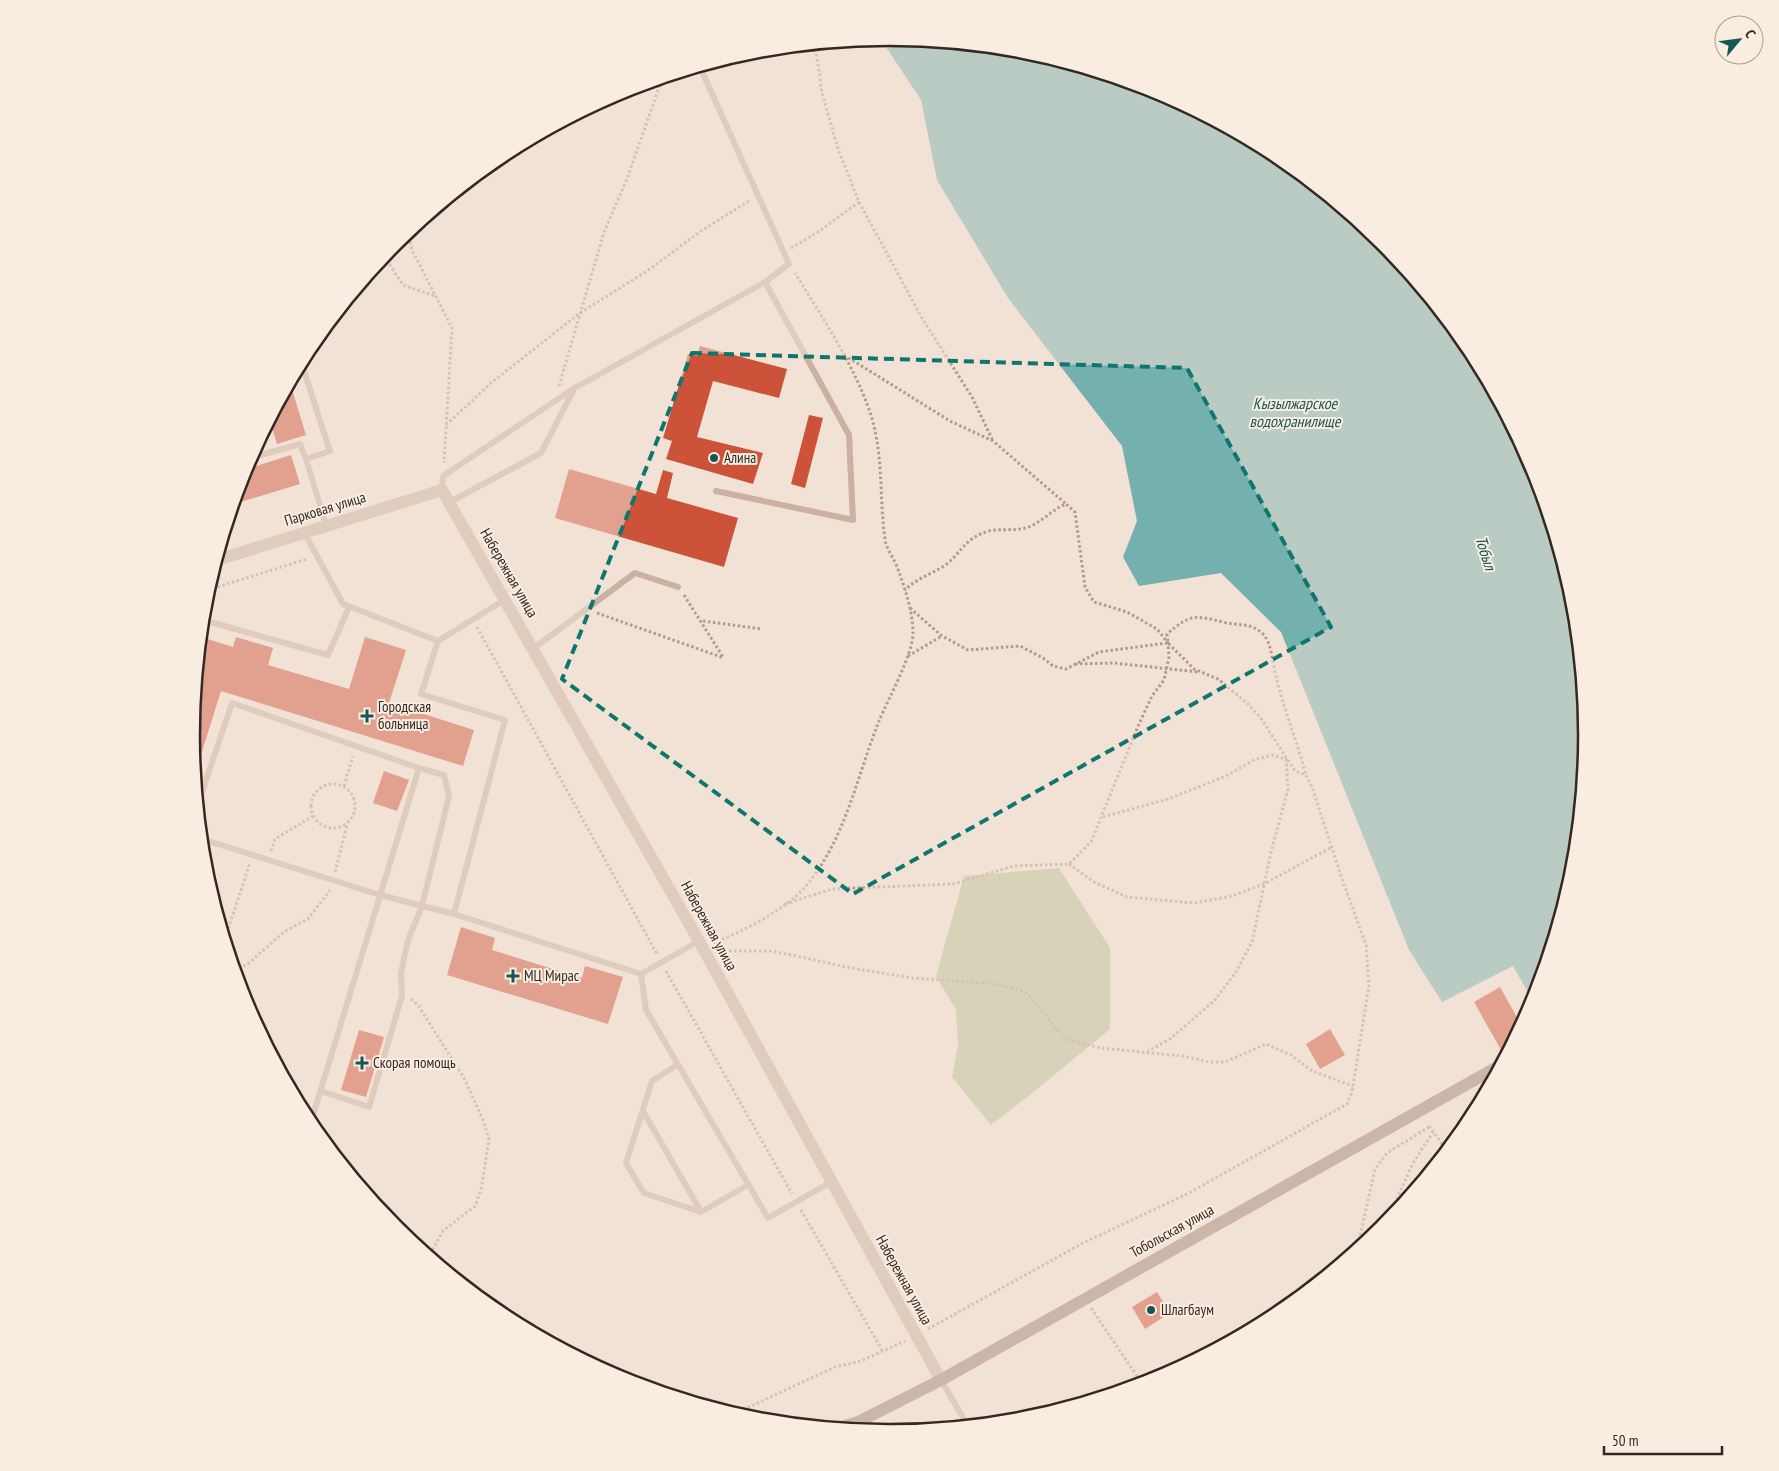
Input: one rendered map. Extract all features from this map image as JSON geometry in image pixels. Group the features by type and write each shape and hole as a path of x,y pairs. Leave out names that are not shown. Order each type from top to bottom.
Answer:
{"street":[{"name":"Набережная улица","path":"442,490 704,943 941,1380"},
{"name":"Парковая улица","path":"224,558 442,490"},
{"name":"Тобольская улица","path":"857,1424 941,1380 1491,1071"}],"lane":[{"path":"442,490 443,476 574,389 765,282 789,264 703,73"},
{"path":"716,490 853,520 849,435 765,282"},
{"path":"304,372 330,451 306,459"},
{"path":"450,502 541,453 574,389"},
{"path":"260,455 300,444 326,526"},
{"path":"304,532 343,604 438,641"},
{"path":"534,648 635,573 678,587"},
{"path":"454,914 505,720 421,694 438,641 506,599"},
{"path":"210,622 328,655 349,607"},
{"path":"203,790 232,704 444,775 448,796 422,906 408,940 401,973 402,992 369,1107 321,1091"},
{"path":"314,1114 419,768"},
{"path":"209,841 380,895 454,914 642,974 704,943"},
{"path":"642,974 646,1010 768,1218 832,1182"},
{"path":"677,1065 652,1081 626,1163 644,1194 701,1212 748,1185"},
{"path":"643,1111 701,1212"},
{"path":"941,1380 965,1420"}],"path":[{"path":"815,51 822,92 838,149 859,202 922,318 972,396 993,442"},
{"path":"555,402 604,232 627,179 659,86"},
{"path":"446,425 491,383 580,314 647,271 701,231 758,195"},
{"path":"784,252 818,232 859,202"},
{"path":"410,241 412,250 452,328 443,476"},
{"path":"388,262 403,284 436,296"},
{"path":"704,943 734,934 785,904 805,888 822,863 847,812 871,741 907,656 913,633 910,608 905,590 885,541 882,474 870,413 843,354 789,264"},
{"path":"843,354 950,421 993,442 1075,512 1085,587 1094,602 1127,612 1145,621 1157,629 1168,643 1199,672"},
{"path":"905,590 914,580 946,564 960,548 978,535 990,531 1028,527 1056,508 1066,504"},
{"path":"216,587 317,556"},
{"path":"586,609 724,658 702,621 678,587"},
{"path":"910,608 942,636 968,650 1020,646 1043,658 1053,666 1066,669 1099,652 1168,643"},
{"path":"744,1409 834,1368 862,1361 882,1350 916,1336 1081,1244 1189,1193 1347,1104 1353,1086 1369,985 1366,945 1278,689 1269,644 1262,634 1243,623 1233,624 1198,615 1167,634 1169,657 1164,680 1152,696 1139,724 1103,818 1091,842 1069,864"},
{"path":"473,620 662,963 796,1202 882,1350"},
{"path":"702,621 762,630"},
{"path":"907,656 942,636"},
{"path":"1074,664 1114,663 1167,668 1199,672 1218,679 1248,704 1260,717 1295,771 1306,775"},
{"path":"344,786 356,746"},
{"path":"1103,818 1168,799 1226,776 1254,760 1272,755 1286,759"},
{"path":"1148,1052 1170,1039 1215,1000 1236,972 1252,942 1264,884 1288,789 1286,759"},
{"path":"241,968 285,931 308,918 335,881 347,824 356,810 356,803 352,792 344,786 331,784 317,790 311,803 313,816 326,827 338,828 347,824"},
{"path":"269,860 275,839 313,816"},
{"path":"785,904 832,889 953,884 1014,866 1069,864 1094,882 1127,897 1194,903 1232,896 1264,884 1332,847"},
{"path":"228,928 252,855"},
{"path":"713,952 772,950 857,969 912,978 995,984 1026,992 1065,1039 1101,1048 1148,1052 1209,1062 1225,1062 1266,1044 1291,1056 1312,1070 1353,1086"},
{"path":"402,992 418,1005 464,1078 483,1120 489,1139 481,1190 475,1206 444,1231 432,1251"},
{"path":"1418,1112 1443,1145"},
{"path":"1359,1240 1375,1169 1387,1153 1429,1127"},
{"path":"1396,1203 1413,1163 1433,1132"},
{"path":"1085,1299 1137,1378"}],"highlighted area":[{"path":"692,353 1187,368 1331,627 853,894 562,679"}],"green space":[{"path":"1059,868 1110,948 1110,1029 991,1125 952,1077 958,1045 956,1010 936,976 964,876"}],"water":[{"name":"Кызылжарское водохранилище","path":"885,46 979,52 1024,59 1111,83 1194,117 1272,162 1344,217 1408,281 1463,353 1508,431 1542,514 1566,601 1573,646 1579,736 1573,825 1566,870 1555,914 1528,993 1513,966 1442,1002 1409,950 1281,632 1221,573 1139,586 1123,557 1137,521 1122,446 1008,298 937,180 921,100"}],"building":[{"path":"700,346 787,369 779,398 713,381 697,437 763,453 753,484 666,459 672,441 663,438 688,354 697,356"},
{"path":"293,392 306,435 277,444 272,429"},
{"path":"809,415 823,418 805,488 791,484"},
{"path":"291,455 300,484 242,502 255,466"},
{"path":"569,469 656,494 663,470 673,473 667,498 738,518 724,567 555,518"},
{"name":"Городская больница","path":"236,637 273,648 268,665 349,689 365,637 406,650 389,703 474,730 463,766 221,691 201,755 202,690 207,639 233,647"},
{"path":"384,771 409,780 397,811 373,803"},
{"name":"МЦ Мирас","path":"461,927 495,938 492,950 582,978 585,966 623,977 608,1024 447,975"},
{"path":"1500,987 1518,1018 1502,1051 1474,1002"},
{"path":"1330,1029 1345,1055 1320,1069 1306,1044"},
{"name":"Скорая помощь","path":"359,1030 384,1037 366,1097 341,1090"},
{"name":"Шлагбаум","path":"1157,1292 1170,1313 1145,1329 1132,1307"}],"place":[{"name":"Алина","path":"714,458"},
{"name":"Городская больница","path":"367,716"},
{"name":"МЦ Мирас","path":"513,976"},
{"name":"Скорая помощь","path":"362,1063"},
{"name":"Шлагбаум","path":"1151,1310"}],"water label":[{"name":"Тобыл","path":"1486,553"}]}
